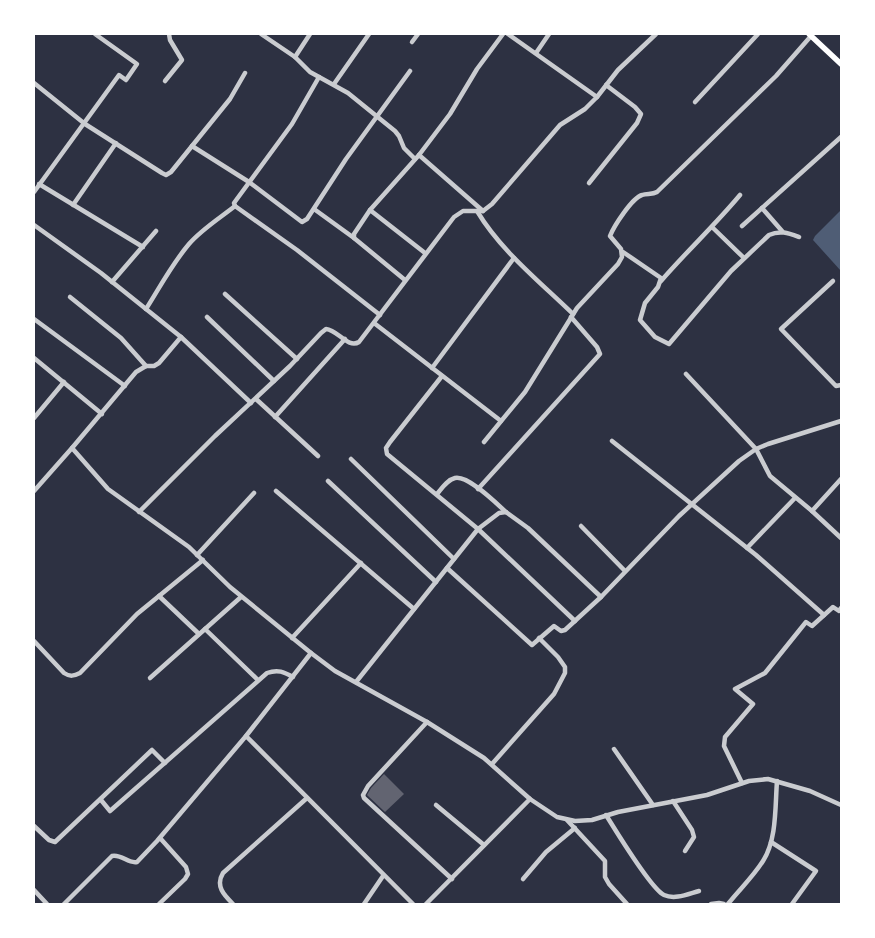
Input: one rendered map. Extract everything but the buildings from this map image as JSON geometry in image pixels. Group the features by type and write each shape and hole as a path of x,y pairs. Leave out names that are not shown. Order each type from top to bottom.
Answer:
{"main road":[{"path":"810,35 841,64"}],"street":[{"path":"34,190 85,124 119,75 126,80 137,64 94,34"},
{"path":"165,81 182,60 170,40 169,34"},
{"path":"261,34 295,57 305,68 318,77 348,93 399,136 404,148 483,210"},
{"path":"295,57 310,34"},
{"path":"334,84 369,34"},
{"path":"412,42 418,34"},
{"path":"354,238 354,234 370,210 417,157 450,114 477,69 503,34"},
{"path":"508,34 597,97"},
{"path":"536,52 549,34"},
{"path":"139,512 326,329 332,330 351,344 359,342 425,253 458,213 483,210 492,204 560,125 585,109 618,70 656,34"},
{"path":"695,102 758,34"},
{"path":"661,281 661,278 622,252 610,236 613,230 636,198 641,195 657,192 776,76 810,35"},
{"path":"192,146 249,182 302,222 314,208 346,159 410,71"},
{"path":"34,83 85,124 166,174 171,172 230,99 245,73"},
{"path":"146,309 170,269 190,243 235,206 234,203 292,124 318,77"},
{"path":"589,183 637,122 641,114 635,107 606,85"},
{"path":"742,226 841,137"},
{"path":"73,205 116,143"},
{"path":"39,184 143,246"},
{"path":"740,195 722,217 661,281 646,303 640,320 655,338 669,344 731,271 769,235 775,232 782,232 799,237"},
{"path":"235,206 297,250 380,315"},
{"path":"314,208 405,280"},
{"path":"762,208 782,232"},
{"path":"370,210 425,253"},
{"path":"477,211 495,239 572,315 597,347 600,354 478,489"},
{"path":"34,225 112,282 181,337 251,403"},
{"path":"712,227 744,258"},
{"path":"112,282 156,231"},
{"path":"484,442 525,392 572,315 618,264 622,258 622,252"},
{"path":"432,368 514,258"},
{"path":"833,281 781,329 836,386 841,385"},
{"path":"225,294 297,359"},
{"path":"70,297 121,338 146,366"},
{"path":"207,317 274,381"},
{"path":"34,319 125,386"},
{"path":"374,323 501,421"},
{"path":"34,491 102,414 136,372 146,366 154,366 159,363 181,337"},
{"path":"275,417 345,339"},
{"path":"34,358 102,414"},
{"path":"686,374 756,449 770,476 841,538"},
{"path":"442,376 386,448 387,454 438,494 478,529 575,621"},
{"path":"34,418 64,382"},
{"path":"256,399 318,456"},
{"path":"447,568 532,645 554,626 564,631 693,504 756,449 841,421"},
{"path":"612,441 748,548 824,615"},
{"path":"72,448 108,489 197,555 241,597 292,638 336,671 427,722 492,764 530,799 550,813 574,821 592,820 606,815 722,791 742,783 760,780 777,781 810,791 841,805"},
{"path":"351,459 454,559"},
{"path":"438,494 449,481 455,478 464,479 528,528 600,597"},
{"path":"812,511 841,479"},
{"path":"328,481 436,582"},
{"path":"276,491 414,609"},
{"path":"197,555 254,493"},
{"path":"748,548 795,498"},
{"path":"356,682 478,529 499,513 506,512"},
{"path":"581,526 625,572"},
{"path":"34,641 64,673 68,676 74,676 80,673 137,614 203,560"},
{"path":"292,638 360,563"},
{"path":"159,596 199,634"},
{"path":"150,678 241,597"},
{"path":"742,783 724,746 725,738 753,704 735,688 765,673 806,622 812,626 833,607 839,611 841,608"},
{"path":"205,628 258,680"},
{"path":"492,764 554,694 565,674 565,667 558,657 539,638"},
{"path":"64,904 112,856 118,855 130,862 137,862 160,838 246,736 312,653"},
{"path":"101,800 110,811 258,680 274,670 294,677"},
{"path":"427,722 368,786 363,795 452,879"},
{"path":"246,736 413,904"},
{"path":"614,749 653,805"},
{"path":"34,826 49,840 55,842 152,750 166,763"},
{"path":"711,904 726,904 763,861 771,842 777,781"},
{"path":"233,904 224,895 220,885 219,880 223,873 307,798"},
{"path":"426,904 530,799"},
{"path":"673,801 692,830 694,837 685,851"},
{"path":"436,805 484,845"},
{"path":"606,815 657,890 665,895 674,897 699,891"},
{"path":"566,819 605,861 605,877 627,904"},
{"path":"523,879 546,852 574,828"},
{"path":"159,904 188,874 186,867 160,838"},
{"path":"771,842 816,871 792,904"},
{"path":"364,904 384,876"},
{"path":"34,890 47,904"}],"water":[{"path":"841,210 841,271 813,240"}]}
